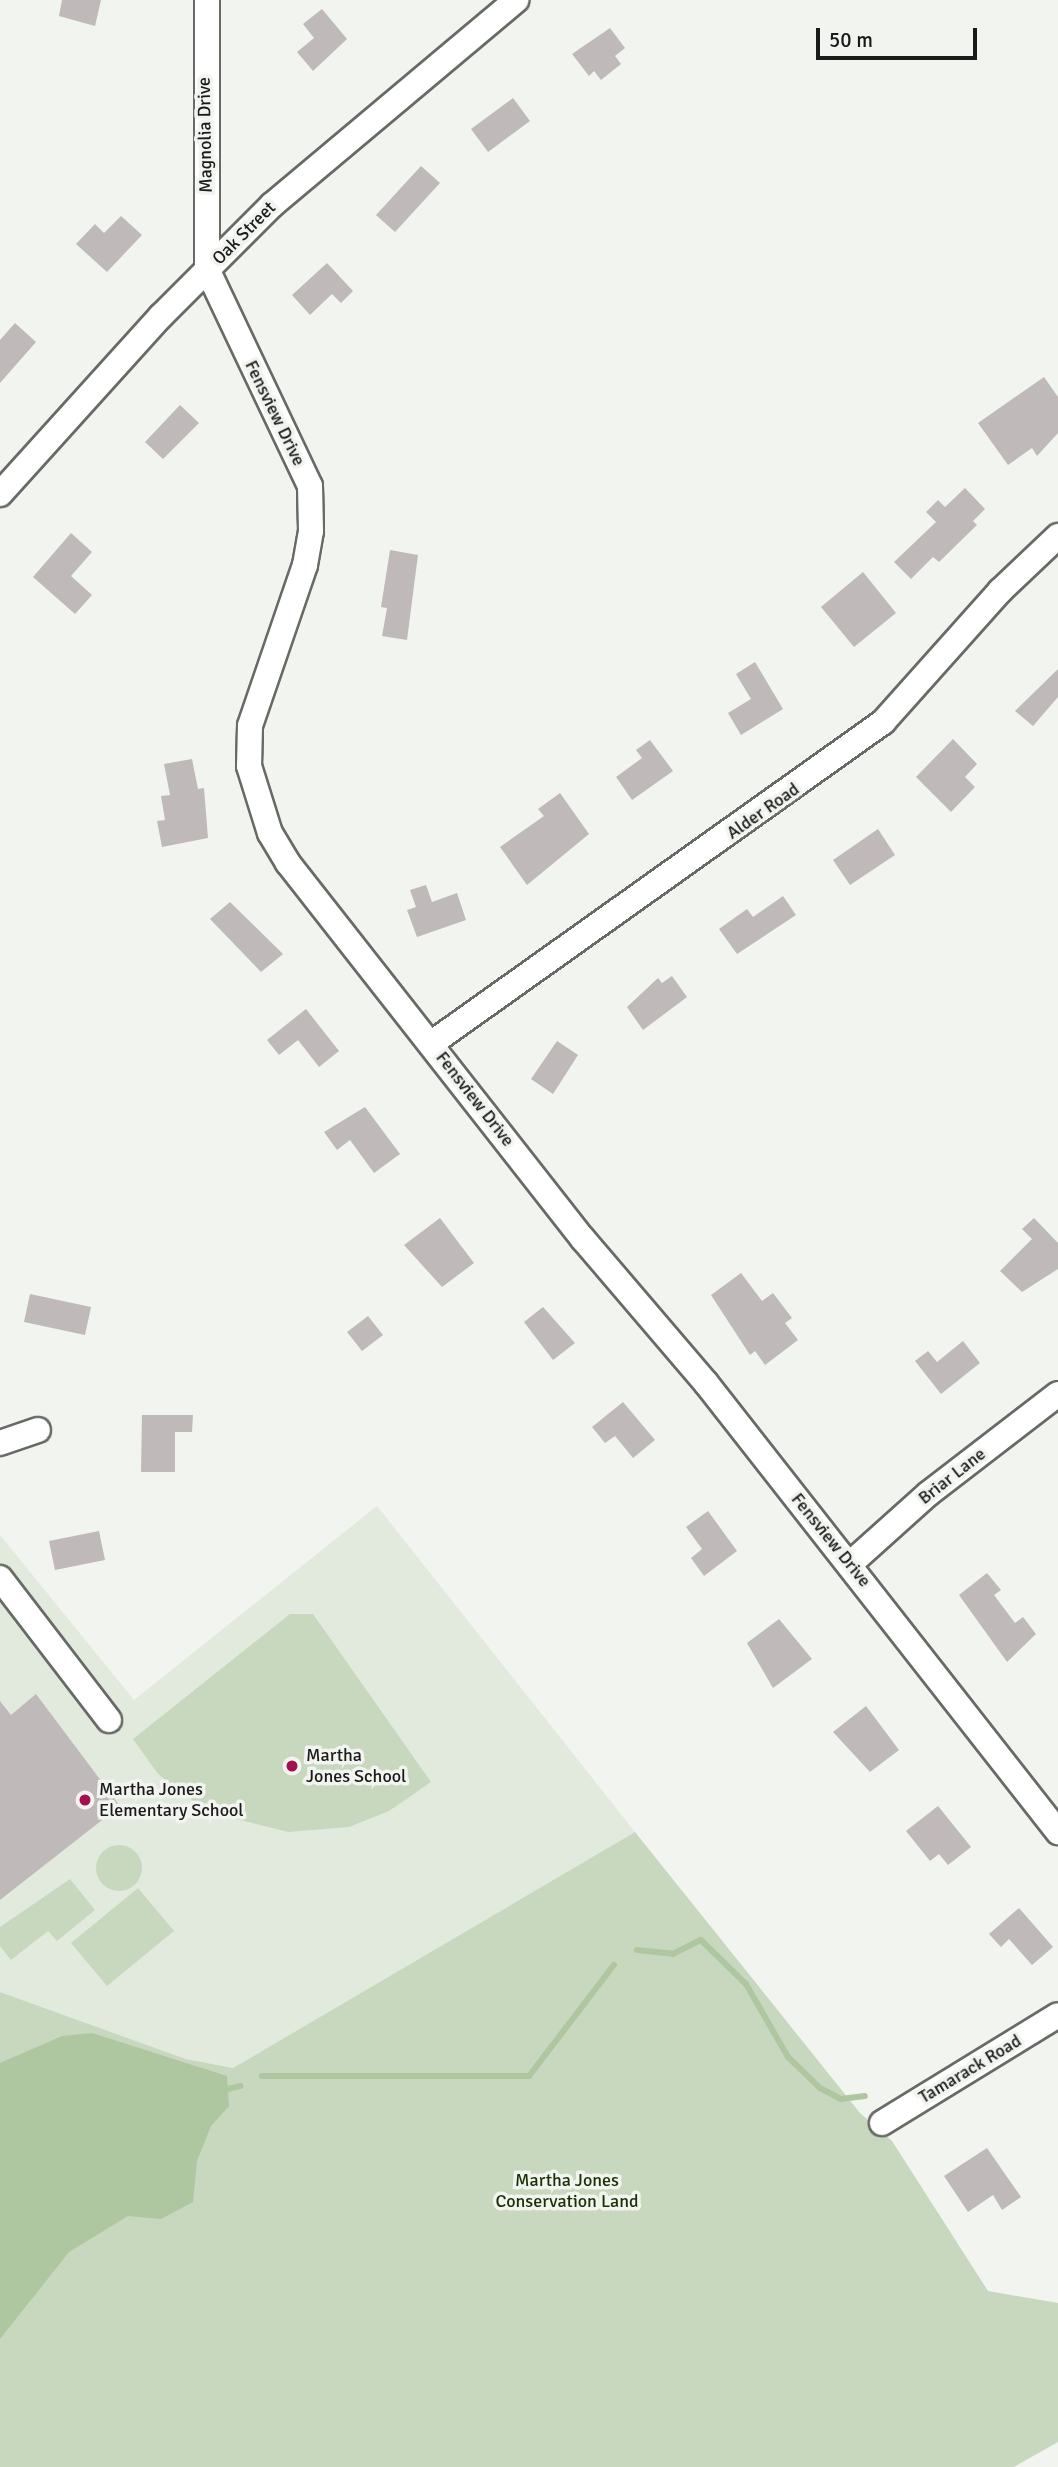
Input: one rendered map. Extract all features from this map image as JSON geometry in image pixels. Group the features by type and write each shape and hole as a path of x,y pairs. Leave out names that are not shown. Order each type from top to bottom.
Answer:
{"street":[{"name":"Magnolia Drive","path":"207,0 207,269"},
{"name":"Oak Street","path":"0,494 207,269 271,205 516,0"},
{"name":"Fensview Drive","path":"207,269 310,486 305,565 250,726 249,766 270,833 288,863 432,1043 583,1239 850,1564 1058,1832"},
{"name":"Alder Road","path":"432,1043 883,722 1000,591 1058,536"},
{"name":"Briar Lane","path":"850,1564 928,1494 1058,1394"},
{"path":"0,1443 38,1430"},
{"path":"0,1578 109,1720"},
{"name":"Tamarack Road","path":"882,2123 1058,2015"}],"shaded area":[{"name":"Martha Jones School","path":"377,1506 635,1832 233,2068 186,2059 0,1992 0,1535 134,1700"},
{"path":"92,2033 227,2076 229,2106 211,2126 197,2161 193,2202 161,2219 128,2216 69,2252 0,2339 0,2063 62,2036"}],"green space":[{"path":"290,1614 313,1614 431,1782 389,1811 349,1827 288,1832 208,1812 158,1774 133,1739"},
{"name":"Martha Jones Conservation Land","path":"635,1832 860,2113 892,2141 988,2291 1058,2303 1058,2442 1014,2467 0,2467 0,1992 186,2059 233,2068"},
{"path":"119,1845 135,1852 142,1868 135,1884 119,1891 103,1884 96,1868 103,1852"},
{"path":"70,1879 95,1910 57,1941 48,1931 11,1960 0,1946 0,1927"},
{"path":"138,1888 174,1931 107,1986 71,1943"}],"building":[{"path":"62,0 101,0 95,26 59,16"},
{"path":"322,9 347,39 313,71 297,52 314,38 303,24"},
{"path":"610,28 625,48 615,56 621,64 601,80 594,71 589,76 572,54"},
{"path":"513,98 530,121 488,152 471,129"},
{"path":"421,166 440,183 395,232 376,215"},
{"path":"121,216 142,235 107,272 76,244 95,224 104,233"},
{"path":"327,263 353,291 341,303 332,294 310,315 292,295"},
{"path":"15,323 36,342 0,383 0,340"},
{"path":"1044,377 1058,397 1058,433 1037,456 1032,448 1008,465 978,423"},
{"path":"180,405 199,423 163,459 145,442"},
{"path":"965,488 985,509 973,521 977,525 939,562 933,557 911,579 894,562 936,522 926,512 938,500 945,507"},
{"path":"71,533 92,552 71,576 92,595 75,614 33,577"},
{"path":"390,550 418,555 407,640 382,636 387,608 381,607"},
{"path":"863,572 896,613 854,647 821,607"},
{"path":"755,662 783,709 741,735 728,713 751,699 736,674"},
{"path":"1058,669 1058,697 1033,726 1015,711"},
{"path":"953,739 977,764 965,777 975,787 951,812 916,777"},
{"path":"650,740 673,771 632,800 616,777 642,758 636,750"},
{"path":"192,759 198,789 204,788 208,838 162,847 157,821 165,820 161,796 170,795 164,764"},
{"path":"560,793 589,834 527,885 500,847 544,816 538,809"},
{"path":"878,829 895,855 850,885 833,860"},
{"path":"426,885 432,902 457,893 466,920 417,937 407,910 416,907 410,890"},
{"path":"783,896 796,915 737,954 719,929 747,909 753,917"},
{"path":"230,902 283,954 261,972 210,919"},
{"path":"672,976 687,997 643,1030 627,1007 658,978 662,983"},
{"path":"306,1009 339,1051 319,1067 298,1040 279,1055 267,1040"},
{"path":"557,1041 578,1055 553,1094 531,1079"},
{"path":"365,1107 400,1154 374,1173 350,1140 337,1150 324,1132"},
{"path":"440,1218 474,1263 442,1287 404,1245"},
{"path":"1034,1218 1058,1243 1058,1269 1022,1292 1000,1271 1032,1239 1022,1229"},
{"path":"741,1273 762,1301 773,1293 792,1318 785,1323 798,1340 765,1365 755,1351 750,1355 711,1295"},
{"path":"30,1294 91,1307 85,1335 24,1322"},
{"path":"543,1307 575,1343 553,1360 524,1322"},
{"path":"368,1316 383,1335 362,1351 347,1332"},
{"path":"963,1341 980,1363 941,1394 915,1361 928,1351 937,1362"},
{"path":"623,1402 655,1440 633,1458 615,1436 605,1443 592,1427"},
{"path":"142,1415 193,1415 192,1432 175,1432 175,1472 141,1472"},
{"path":"708,1511 737,1551 704,1576 691,1558 702,1549 686,1527"},
{"path":"99,1531 105,1560 55,1570 49,1541"},
{"path":"987,1573 1001,1590 994,1595 1015,1623 1023,1617 1036,1634 1007,1662 959,1595"},
{"path":"779,1619 812,1659 773,1688 747,1643"},
{"name":"Martha Jones Elementary School","path":"36,1694 120,1806 0,1900 0,1701 11,1715"},
{"path":"866,1706 899,1750 870,1772 833,1732"},
{"path":"938,1806 971,1847 948,1865 939,1854 930,1861 906,1831"},
{"path":"1019,1908 1053,1947 1032,1965 1009,1939 1001,1947 989,1934"},
{"path":"987,2148 1021,2197 1002,2210 993,2195 968,2212 944,2176"}],"waterway":[{"path":"637,1950 673,1954 701,1940 746,1984 788,2057 820,2088 841,2099 865,2096"},
{"path":"262,2076 529,2076 614,1965"},
{"path":"220,2091 240,2086"}],"place":[{"name":"Martha Jones School","path":"292,1766"},
{"name":"Martha Jones Elementary School","path":"85,1800"}]}
